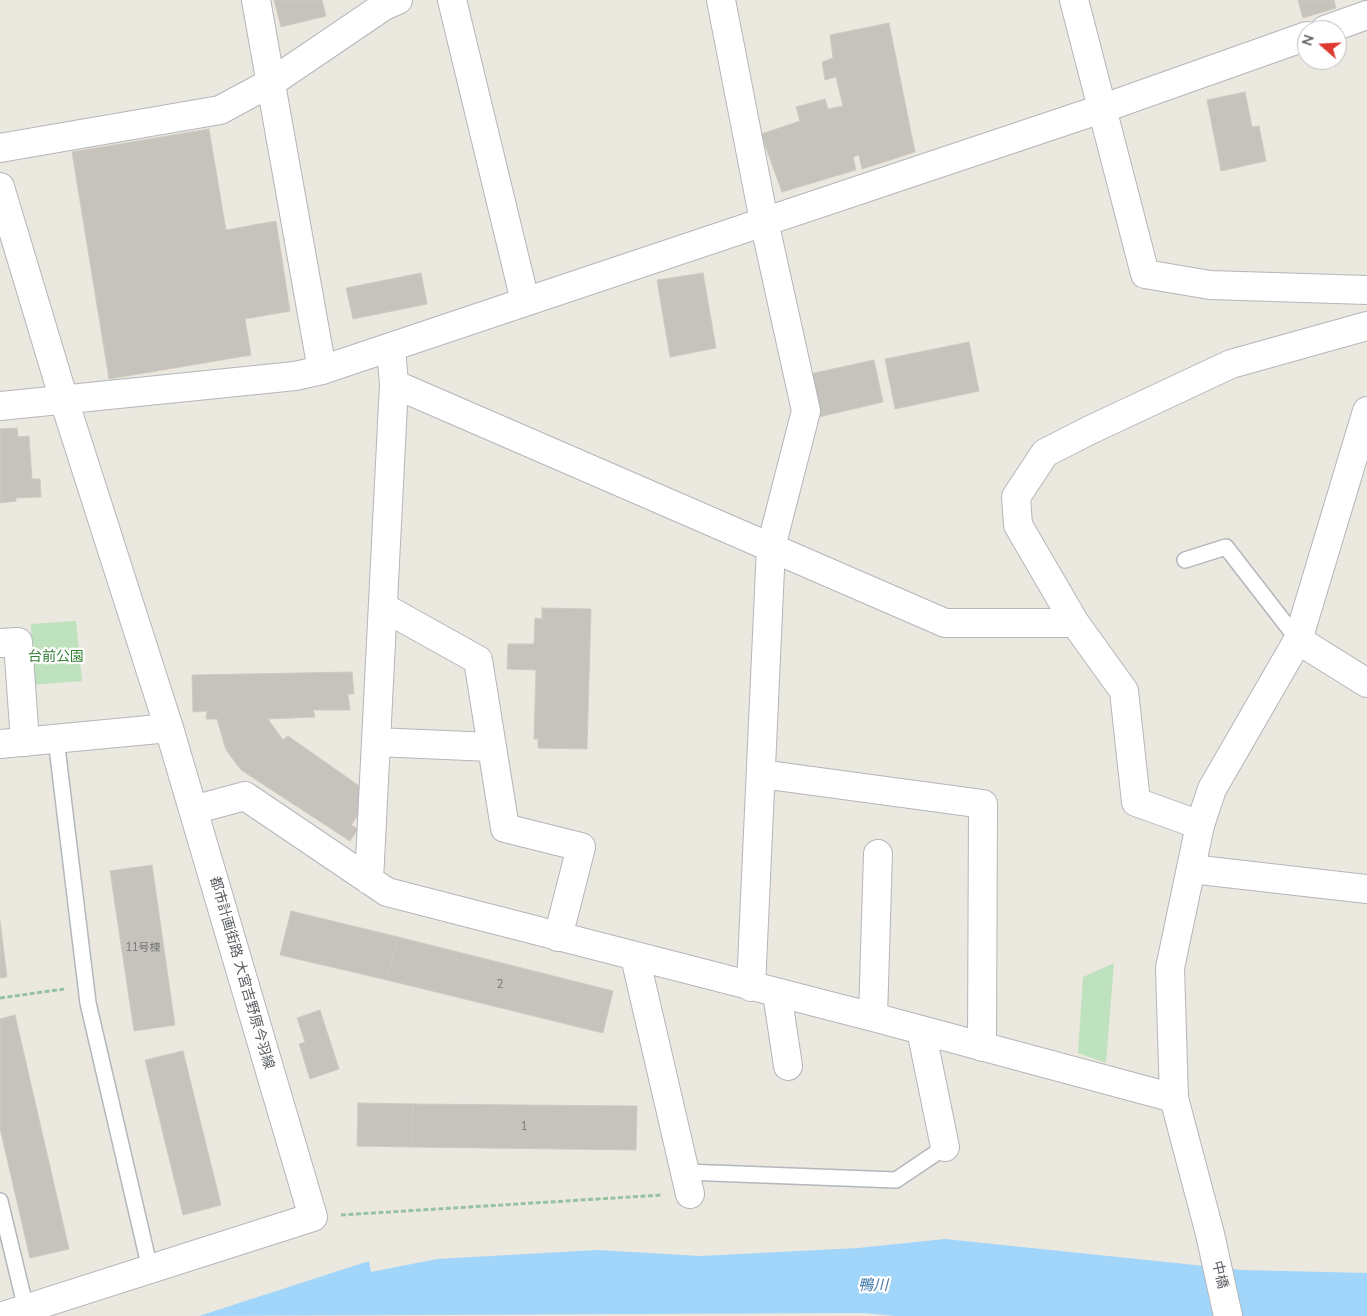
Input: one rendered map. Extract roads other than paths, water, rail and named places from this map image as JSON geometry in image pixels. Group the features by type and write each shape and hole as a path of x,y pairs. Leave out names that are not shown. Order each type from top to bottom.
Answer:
{"street":[{"path":"256,0 322,370"},
{"path":"0,148 220,110 272,82 384,6 398,0"},
{"path":"452,0 525,302"},
{"path":"721,0 764,221 806,411 771,547 762,774 764,990 788,1066"},
{"path":"1074,0 1104,108 1145,274 1210,285 1367,290"},
{"path":"1347,22 1367,15"},
{"path":"0,406 295,376 322,370 1104,108 1297,40"},
{"name":"都市計画街路 大宮吉野原今羽線","path":"0,187 64,400 169,728 313,1217 150,1269"},
{"path":"1200,825 1136,802 1124,691 1075,623 1018,525 1016,497 1045,453 1230,364 1367,326"},
{"path":"369,880 394,384 391,348"},
{"path":"394,384 946,623 1075,623"},
{"name":"中橋","path":"1228,1316 1210,1234 1174,1098 1170,968 1200,825 1212,789 1298,640 1367,411"},
{"path":"383,607 478,660 505,828 581,847 558,937"},
{"path":"1298,640 1367,683"},
{"path":"0,643 18,642 12,743 169,728"},
{"path":"376,742 491,747"},
{"path":"762,774 983,804 982,1047"},
{"path":"193,810 246,796 387,892 873,1017 1174,1098"},
{"path":"873,1017 878,854"},
{"path":"1190,869 1367,889"},
{"path":"635,957 688,1183"},
{"path":"921,1030 945,1147"},
{"path":"15,1312 150,1269"}],"lane":[{"path":"1185,560 1226,548 1298,640"},
{"path":"56,739 86,985 150,1269"},
{"path":"688,1183 896,1180 945,1147"},
{"path":"0,1201 15,1312"}],"water":[{"name":"鴨川","path":"945,1239 1243,1270 1367,1273 1367,1316 895,1316 863,1313 199,1316 369,1261 371,1272 437,1259 598,1250 700,1256 858,1248"}],"park label":[{"name":"台前公園","path":"56,658"}]}
